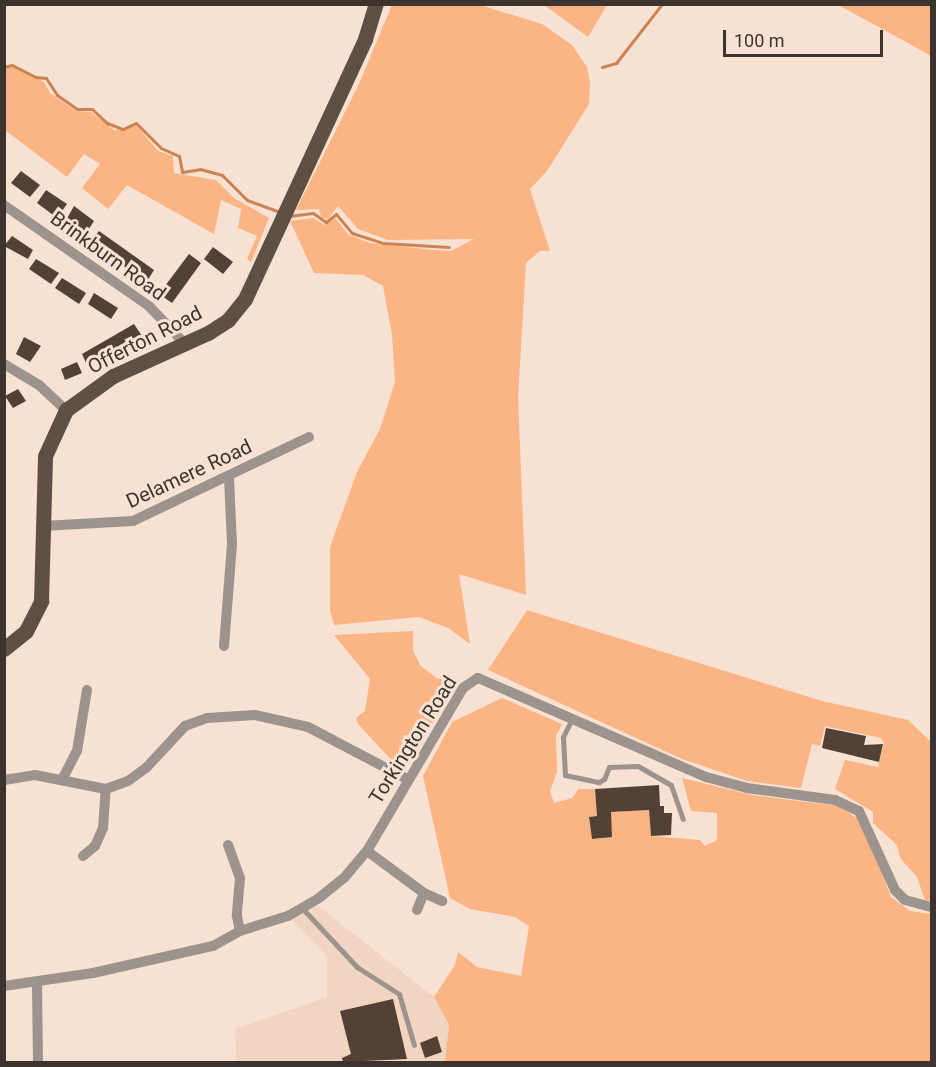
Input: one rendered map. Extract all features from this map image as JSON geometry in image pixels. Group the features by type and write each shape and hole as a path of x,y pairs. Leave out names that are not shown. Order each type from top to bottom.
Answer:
{"main road":[{"name":"Offerton Road","path":"4,649 26,631 41,601 45,456 66,410 113,376 228,320 245,299 365,39 376,4"}],"street":[{"name":"Brinkburn Road","path":"4,205 149,306 184,343"},
{"path":"4,364 39,385 66,410"},
{"name":"Delamere Road","path":"43,526 133,521 309,437"},
{"path":"224,646 232,544 229,477"},
{"name":"Torkington Road","path":"4,986 37,983 213,946 240,931 265,925 302,908 344,878 366,850 406,779 464,687 478,678 706,777 747,788 835,800 860,811 895,890 905,900 932,907"},
{"path":"63,778 77,751 87,690"},
{"path":"4,780 35,775 63,778 106,789 128,781 146,768 185,726 207,718 255,715 308,727 406,779"},
{"path":"82,856 95,846 104,828 106,789"},
{"path":"228,845 240,878 237,916 240,931"},
{"path":"366,850 424,893 442,901"},
{"path":"417,910 424,893"},
{"path":"37,983 38,1062"}],"lane":[{"path":"572,719 563,737 567,777 601,781 609,767 638,766 669,783 683,819"},
{"path":"302,908 357,967 399,994 414,1045"}],"shaded area":[{"path":"477,4 542,24 572,45 587,67 590,83 589,104 547,171 530,189 550,251 540,251 526,263 518,397 526,595 459,574 470,644 448,628 419,617 334,625 330,611 330,547 357,472 380,429 395,382 392,335 383,286 363,275 314,273 290,221 313,218 325,225 335,218 349,235 370,243 434,250 451,251 474,239 388,240 358,229 338,206 328,219 321,217 319,209 296,210 359,84 392,5"},
{"path":"544,5 607,5 588,37"},
{"path":"838,5 931,5 931,56 908,43"},
{"path":"13,67 44,82 50,93 76,111 91,112 114,130 137,126 158,151 173,156 174,173 216,180 234,198 269,218 251,262 247,259 257,236 238,228 241,209 221,200 214,234 127,185 108,209 82,188 100,164 84,154 67,177 5,130 5,69"},
{"path":"527,610 822,701 908,720 931,742 931,901 925,900 917,877 900,858 897,845 873,823 873,812 835,789 845,760 878,767 884,743 881,738 825,726 820,746 812,744 801,788 747,781 682,759 488,670"},
{"path":"413,631 413,650 420,665 436,678 457,684 412,757 396,765 358,724 356,718 365,711 370,679 334,635"},
{"path":"502,698 562,724 556,736 557,772 550,791 554,803 572,798 579,789 595,789 597,816 589,817 592,839 600,839 611,812 649,810 651,836 700,840 705,846 717,840 717,813 691,811 682,778 752,795 839,806 863,822 891,897 910,911 931,914 931,1062 445,1062 449,1025 434,997 455,965 458,952 477,967 521,976 529,926 515,917 470,909 450,898 423,776 452,722"},
{"path":"313,902 434,997 449,1025 448,1062 236,1062 235,1029 327,997 327,956 288,916"}],"building":[{"path":"21,171 40,185 30,197 11,183"},
{"path":"46,190 67,204 57,218 37,203"},
{"path":"74,206 94,221 85,235 65,222"},
{"path":"99,231 154,270 146,283 91,241"},
{"path":"12,236 33,250 28,259 4,246"},
{"path":"213,247 233,262 223,274 204,259"},
{"path":"189,254 201,263 172,303 159,294"},
{"path":"36,259 59,273 51,284 29,269"},
{"path":"62,278 86,293 79,304 55,288"},
{"path":"94,293 118,308 111,319 88,304"},
{"path":"134,324 142,336 87,365 82,354"},
{"path":"24,337 41,346 30,362 16,354"},
{"path":"77,362 82,373 65,380 61,369"},
{"path":"18,389 26,401 13,408 5,396"},
{"path":"826,728 866,736 864,745 883,744 879,762 822,748"},
{"path":"659,785 660,806 664,806 664,813 672,813 671,835 651,836 649,810 611,812 612,837 592,839 589,817 597,816 595,789"},
{"path":"393,999 407,1059 343,1062 342,1058 351,1054 340,1011"},
{"path":"437,1036 442,1052 425,1058 420,1043"}],"waterway":[{"path":"602,67 616,63 662,4"},
{"path":"4,67 12,65 36,77 46,78 57,95 77,109 92,109 107,123 123,129 136,123 161,148 179,156 182,172 200,169 222,175 247,200 280,212"},
{"path":"289,216 313,213 326,222 336,214 352,233 383,243 449,247"}]}
